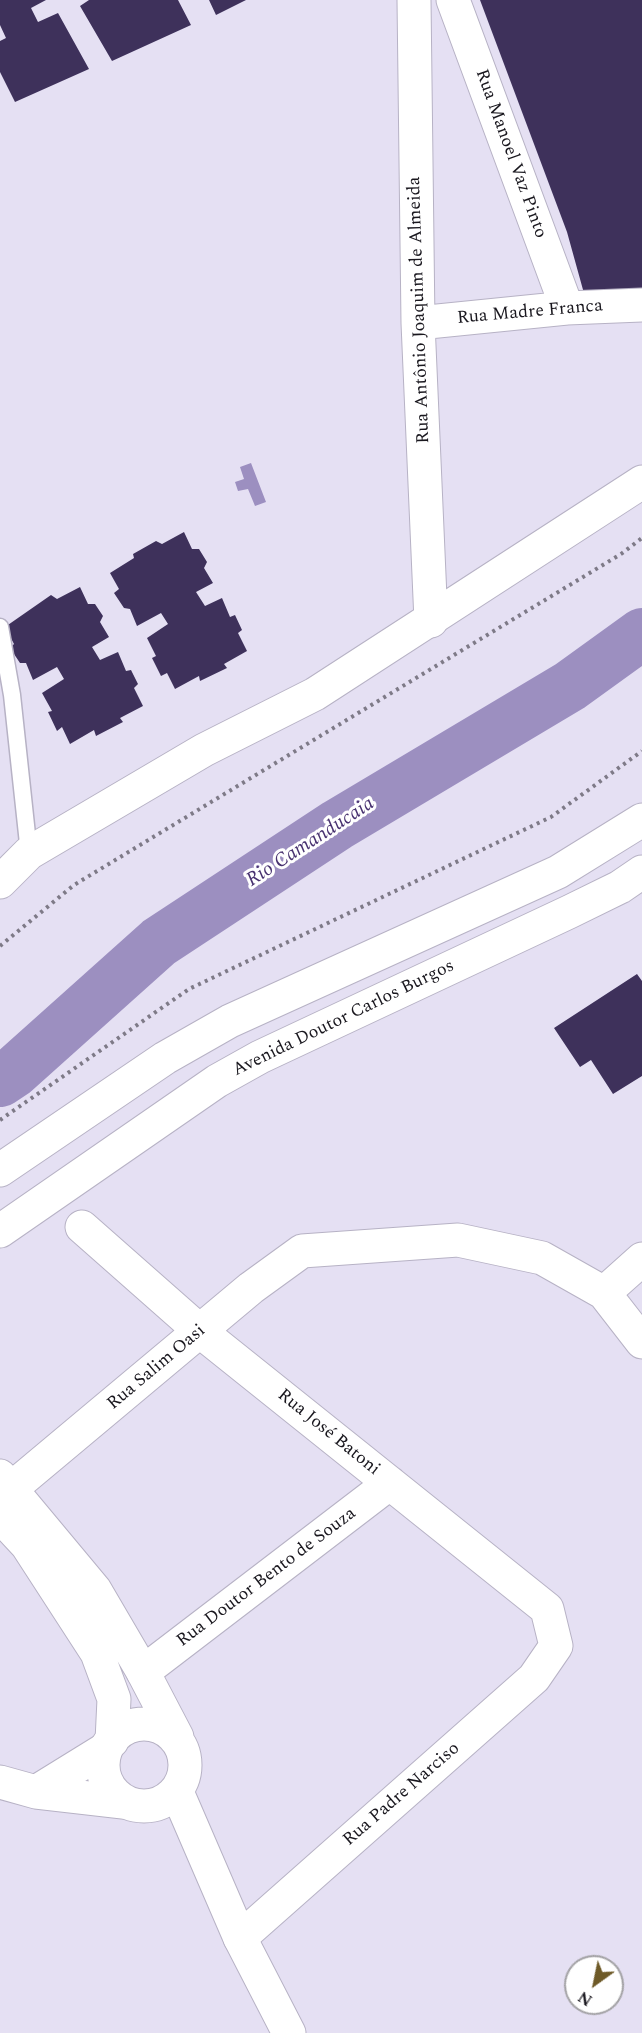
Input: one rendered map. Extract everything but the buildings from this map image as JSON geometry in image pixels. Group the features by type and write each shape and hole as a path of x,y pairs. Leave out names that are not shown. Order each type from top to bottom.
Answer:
{"street":[{"name":"Rua Antônio Joaquim de Almeida","path":"414,0 418,323 431,621"},
{"name":"Rua Manoel Vaz Pinto","path":"453,0 567,309"},
{"name":"Rua Madre Franca","path":"418,323 567,309 642,305"},
{"path":"0,882 29,853 204,750 315,694 431,621 642,482"},
{"path":"0,1170 165,1058 230,1021 558,872 642,820"},
{"name":"Avenida Doutor Carlos Burgos","path":"0,1231 217,1081 260,1057 620,887 642,872"},
{"name":"Rua José Batoni","path":"82,1227 201,1332 548,1609 556,1646"},
{"name":"Rua Salim Oasi","path":"4,1493 201,1332 250,1288 302,1251 458,1240 542,1258 604,1293"},
{"path":"642,1258 604,1293 642,1342"},
{"name":"Rua Doutor Bento de Souza","path":"143,1672 390,1483"},
{"path":"0,1782 36,1791 152,1807 177,1792 187,1765 177,1737 143,1672 95,1590 4,1493"},
{"path":"4,1493 27,1545 97,1653 114,1699 104,1779 123,1802"},
{"name":"Rua Padre Narciso","path":"240,1938 534,1678 556,1646"},
{"path":"36,1791 108,1745 123,1728 152,1723 177,1737"},
{"path":"177,1792 240,1938 289,2033"}],"lane":[{"path":"0,627 12,694 29,853"}],"path":[{"path":"0,946 74,885 611,560 642,538"},
{"path":"0,1120 189,990 551,817 642,751"}],"shaded area":[{"path":"251,463 266,502 255,506 248,489 238,491 235,482 244,479 240,467"}],"waterway":[{"name":"Rio Camanducaia","path":"0,1081 15,1071 159,942 337,825 570,686 642,634"}]}
